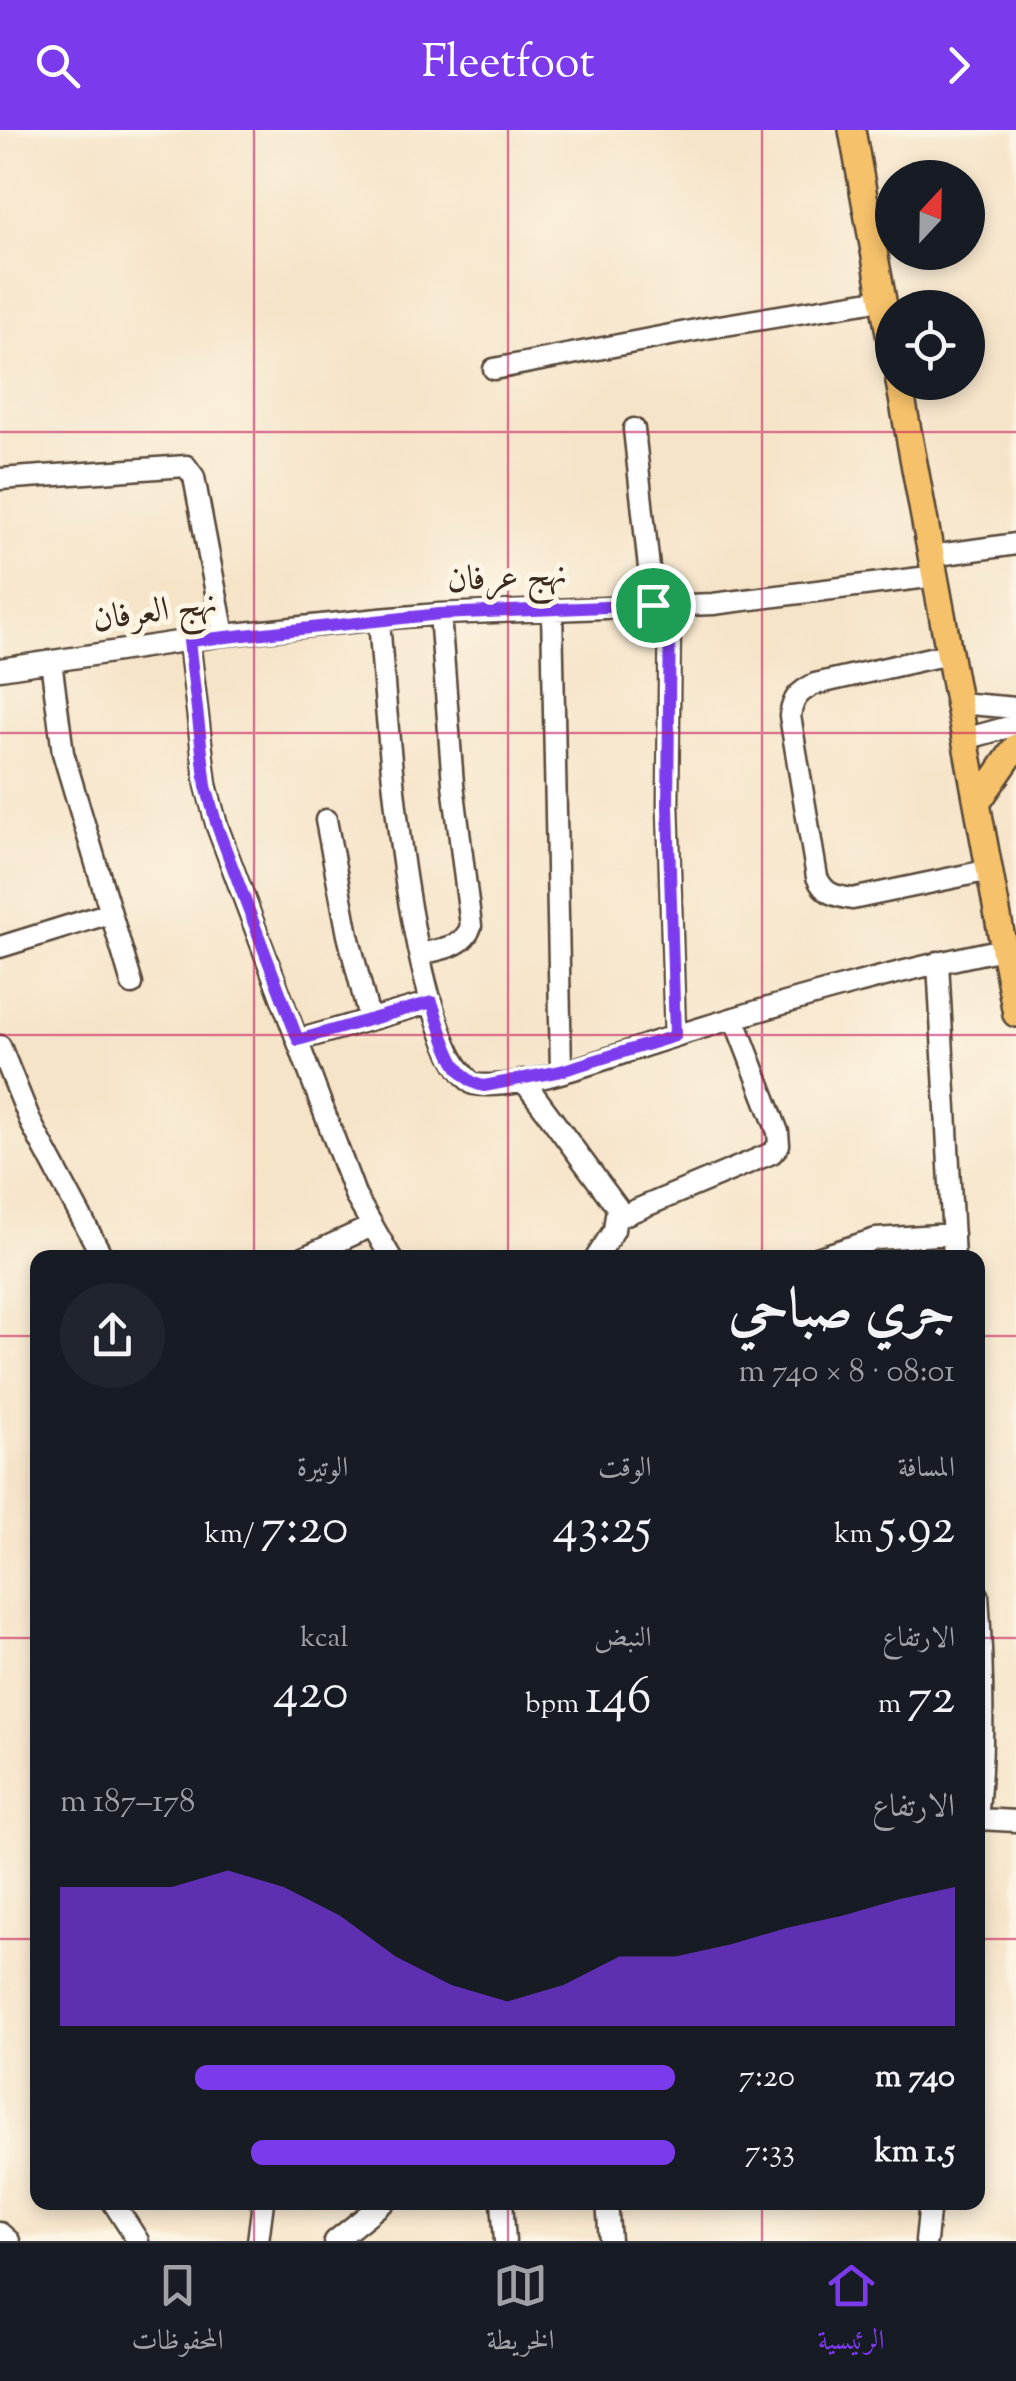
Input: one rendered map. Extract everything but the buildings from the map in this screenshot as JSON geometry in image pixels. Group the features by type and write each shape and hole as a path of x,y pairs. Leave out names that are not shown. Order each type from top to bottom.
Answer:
{"main road":[{"path":"852,130 881,290"},
{"path":"902,400 1016,1014"},
{"path":"978,802 1016,746"}],"street":[{"path":"494,369 692,330 875,300"},
{"path":"634,429 661,605 675,1036"},
{"path":"0,479 186,466 194,477 224,635"},
{"name":"نهج عرفان","path":"380,619 782,597 934,566 1016,544"},
{"path":"552,609 561,1071"},
{"path":"420,954 457,944 464,940 471,926 453,784 440,614"},
{"path":"380,619 391,772 420,954 432,1002 457,1067 473,1084 484,1086 561,1071 734,1018 938,962 1004,949"},
{"name":"نهج العرفان","path":"0,669 224,635 380,619"},
{"path":"189,641 206,786 217,826 370,1227 385,1250"},
{"path":"948,654 815,684 801,690 792,700 790,716 817,877 822,890 852,898 990,870"},
{"path":"51,661 62,753 132,984"},
{"path":"958,703 1016,708"},
{"path":"965,739 1016,726"},
{"path":"326,820 368,1018"},
{"path":"0,947 110,913"},
{"path":"938,962 953,1250"},
{"path":"298,1040 432,1002"},
{"path":"617,1218 772,1153 779,1145 778,1132 734,1018"},
{"path":"0,1046 32,1125 99,1250"},
{"path":"523,1080 616,1206 614,1230 601,1250"},
{"path":"320,1250 370,1227"},
{"path":"836,1250 876,1239 952,1234"},
{"path":"985,1819 1016,1821"},
{"path":"118,2210 138,2241"},
{"path":"258,2241 261,2210"},
{"path":"335,2241 374,2210"},
{"path":"503,2210 505,2241"},
{"path":"608,2210 610,2241"},
{"path":"926,2241 929,2210"},
{"path":"0,2233 9,2241"}],"route":[{"path":"653,605 670,605 668,806 675,1036 561,1071 484,1086 473,1084 457,1067 432,1002 298,1040 217,826 206,786 189,641 440,614 653,605"}]}
